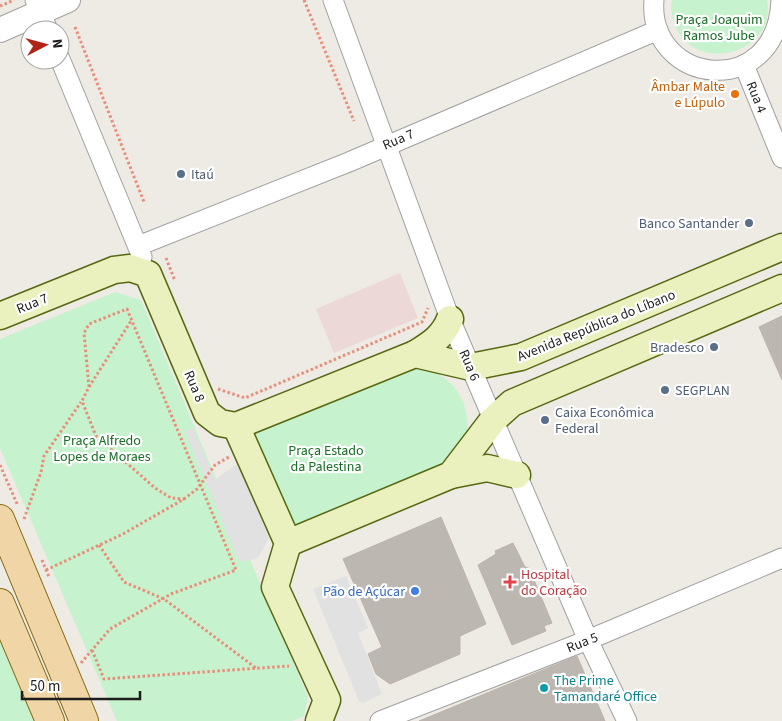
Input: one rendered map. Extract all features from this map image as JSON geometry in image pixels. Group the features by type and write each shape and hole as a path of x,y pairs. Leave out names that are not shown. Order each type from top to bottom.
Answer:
{"main road":[{"name":"Avenida República do Líbano","path":"415,354 471,366 521,358 782,247"},
{"name":"Rua 7","path":"0,316 114,270 157,266"},
{"name":"Rua 8","path":"157,266 207,413 241,436"},
{"path":"451,475 493,420 512,403 782,288"},
{"path":"328,714 310,664 275,587 288,543 241,436 415,354 437,340 445,331 440,311"},
{"path":"288,543 451,475 487,468 517,475"},
{"path":"12,519 84,721"},
{"path":"0,603 50,721"}],"street":[{"path":"0,30 41,14 68,0"},
{"name":"Rua 6","path":"333,0 387,143 440,311 471,366 588,640 627,721"},
{"path":"654,0 653,10 658,30 668,48 684,61 697,67 724,71 744,65 761,54 773,38 780,19 781,0"},
{"name":"Rua 7","path":"138,246 349,162 387,143 658,30"},
{"name":"Rua 4","path":"744,65 782,158"},
{"name":"Rua 8","path":"65,70 138,246 157,266"},
{"name":"Rua 5","path":"380,721 588,640 782,558"}],"path":[{"path":"0,6 14,0"},
{"path":"304,0 354,121"},
{"path":"75,27 144,202"},
{"path":"157,266 177,284"},
{"path":"78,654 81,663 110,629 164,599 236,570 128,309 89,324 84,333 90,387"},
{"path":"215,380 218,389 245,398 422,322 440,311"},
{"path":"12,519 41,472 44,456 82,401 132,320"},
{"path":"82,401 96,436 155,488 171,498 184,499"},
{"path":"46,570 122,534 184,499 200,485 241,436"},
{"path":"0,465 12,519 28,528"},
{"path":"99,545 124,582 164,599 256,668"},
{"path":"39,553 50,579"},
{"path":"92,650 104,679 310,664"}],"shaded area":[{"path":"400,273 418,318 334,353 316,309"},
{"path":"193,428 215,480 238,463 269,538 258,558 244,562 238,559 185,431"},
{"path":"346,576 368,628 358,633 382,694 363,703 359,701 313,589"}],"green space":[{"name":"Praça Joaquim Ramos Jube","path":"672,0 767,0 767,18 760,33 748,44 733,51 717,54 700,50 686,42 673,20"},
{"name":"Praça Alfredo Lopes de Moraes","path":"115,292 141,300 308,697 304,716 292,721 117,721 0,448 0,339"},
{"name":"Praça Estado da Palestina","path":"412,367 426,369 438,374 457,391 467,414 468,427 466,441 460,452 455,458 292,530 248,432"},
{"path":"0,628 39,721 0,721"}],"building":[{"path":"782,316 782,380 759,327"},
{"name":"Pão de Açúcar","path":"441,517 486,624 460,636 460,654 390,684 376,674 368,654 382,647 343,559"},
{"name":"Hospital do Coração","path":"513,543 525,567 529,568 552,623 544,626 546,631 512,645 478,565 496,554 495,551"},
{"name":"The Prime Tamandaré Office","path":"577,656 605,721 419,721"}],"place":[{"name":"Âmbar Malte e Lúpulo","path":"735,94"},
{"name":"Itaú","path":"181,174"},
{"name":"Banco Santander","path":"749,223"},
{"name":"Bradesco","path":"714,347"},
{"name":"SEGPLAN","path":"665,390"},
{"name":"Caixa Econômica Federal","path":"545,420"},
{"name":"Hospital do Coração","path":"510,582"},
{"name":"Pão de Açúcar","path":"415,591"},
{"name":"The Prime Tamandaré Office","path":"544,688"}]}
